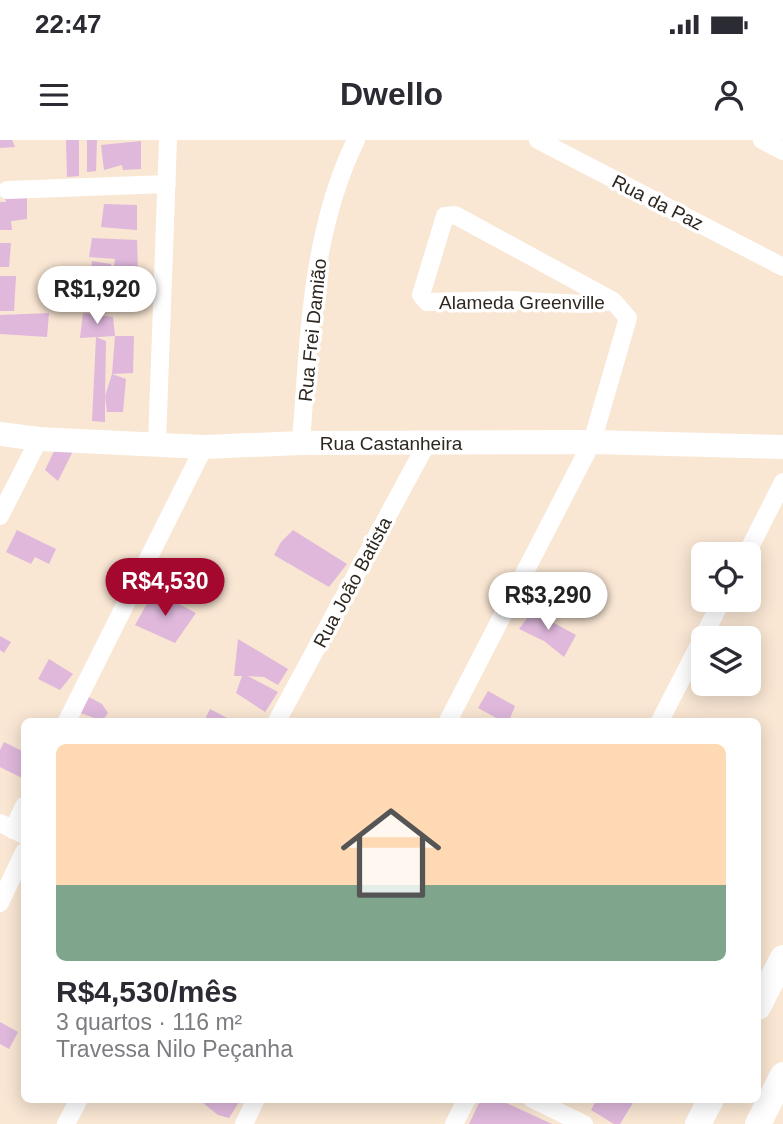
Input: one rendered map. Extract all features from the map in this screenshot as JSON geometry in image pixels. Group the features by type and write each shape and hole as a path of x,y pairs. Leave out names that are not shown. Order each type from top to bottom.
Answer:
{"main road":[{"path":"761,1001 783,958"},
{"path":"758,1124 783,1074"},
{"path":"698,1124 709,1103"}],"street":[{"path":"157,443 169,140"},
{"name":"Rua Frei Damião","path":"301,443 313,293 322,241 337,186 356,140"},
{"name":"Rua da Paz","path":"538,140 780,265"},
{"path":"762,140 783,151"},
{"path":"7,190 167,184"},
{"name":"Alameda Greenville","path":"592,442 628,318 612,301 455,215 445,216 421,295 427,302 509,300 583,304 612,301"},
{"name":"Rua Castanheira","path":"0,434 39,439 204,447 301,443 592,442 783,447"},
{"path":"0,516 39,439"},
{"path":"450,718 592,442"},
{"name":"Rua João Batista","path":"279,718 427,443"},
{"path":"68,718 204,447"},
{"path":"753,542 783,482"},
{"path":"662,718 716,612"},
{"path":"12,829 21,812"},
{"path":"0,903 21,858"},
{"path":"66,1124 77,1103"},
{"path":"244,1124 254,1103"},
{"path":"454,1124 465,1103"},
{"path":"540,1103 584,1124"}],"building":[{"path":"0,140 12,140 15,147 0,148"},
{"path":"66,140 79,140 79,176 67,177"},
{"path":"87,140 97,140 96,171 87,172"},
{"path":"141,141 141,169 123,170 122,165 104,170 101,145"},
{"path":"4,195 27,196 27,219 11,221 12,230 0,230 0,202 6,202"},
{"path":"104,204 137,205 137,230 101,227"},
{"path":"92,238 137,240 138,270 113,273 115,259 89,257"},
{"path":"0,243 11,243 9,267 0,267"},
{"path":"92,261 111,264 113,273 136,275 134,287 90,285"},
{"path":"0,276 16,276 14,311 0,311"},
{"path":"49,313 47,337 0,334 0,315"},
{"path":"83,313 113,317 115,336 80,338"},
{"path":"115,336 134,336 133,373 112,374"},
{"path":"96,337 106,341 105,422 92,421"},
{"path":"112,374 126,379 123,412 107,412 105,396"},
{"path":"57,445 73,451 58,481 45,470"},
{"path":"17,530 56,549 49,564 35,557 31,564 6,552"},
{"path":"293,530 347,564 329,587 274,555 281,542"},
{"path":"154,591 196,613 175,643 135,625"},
{"path":"536,606 554,623 576,635 564,657 544,641 519,629"},
{"path":"0,636 11,642 4,653 0,650"},
{"path":"238,639 288,669 278,685 264,677 248,676 278,692 265,712 236,693 242,676 234,676"},
{"path":"49,659 73,674 60,690 38,679"},
{"path":"488,691 515,706 510,718 496,718 478,708"},
{"path":"87,696 102,704 108,713 104,718 94,718 78,712"},
{"path":"210,709 227,718 206,718"},
{"path":"4,742 21,750 21,778 0,767 0,750"},
{"path":"0,1022 18,1032 9,1049 0,1044"},
{"path":"203,1103 238,1103 229,1118 218,1115"},
{"path":"479,1103 507,1103 552,1124 469,1124"},
{"path":"595,1103 633,1103 620,1124 614,1124 591,1110"}]}
